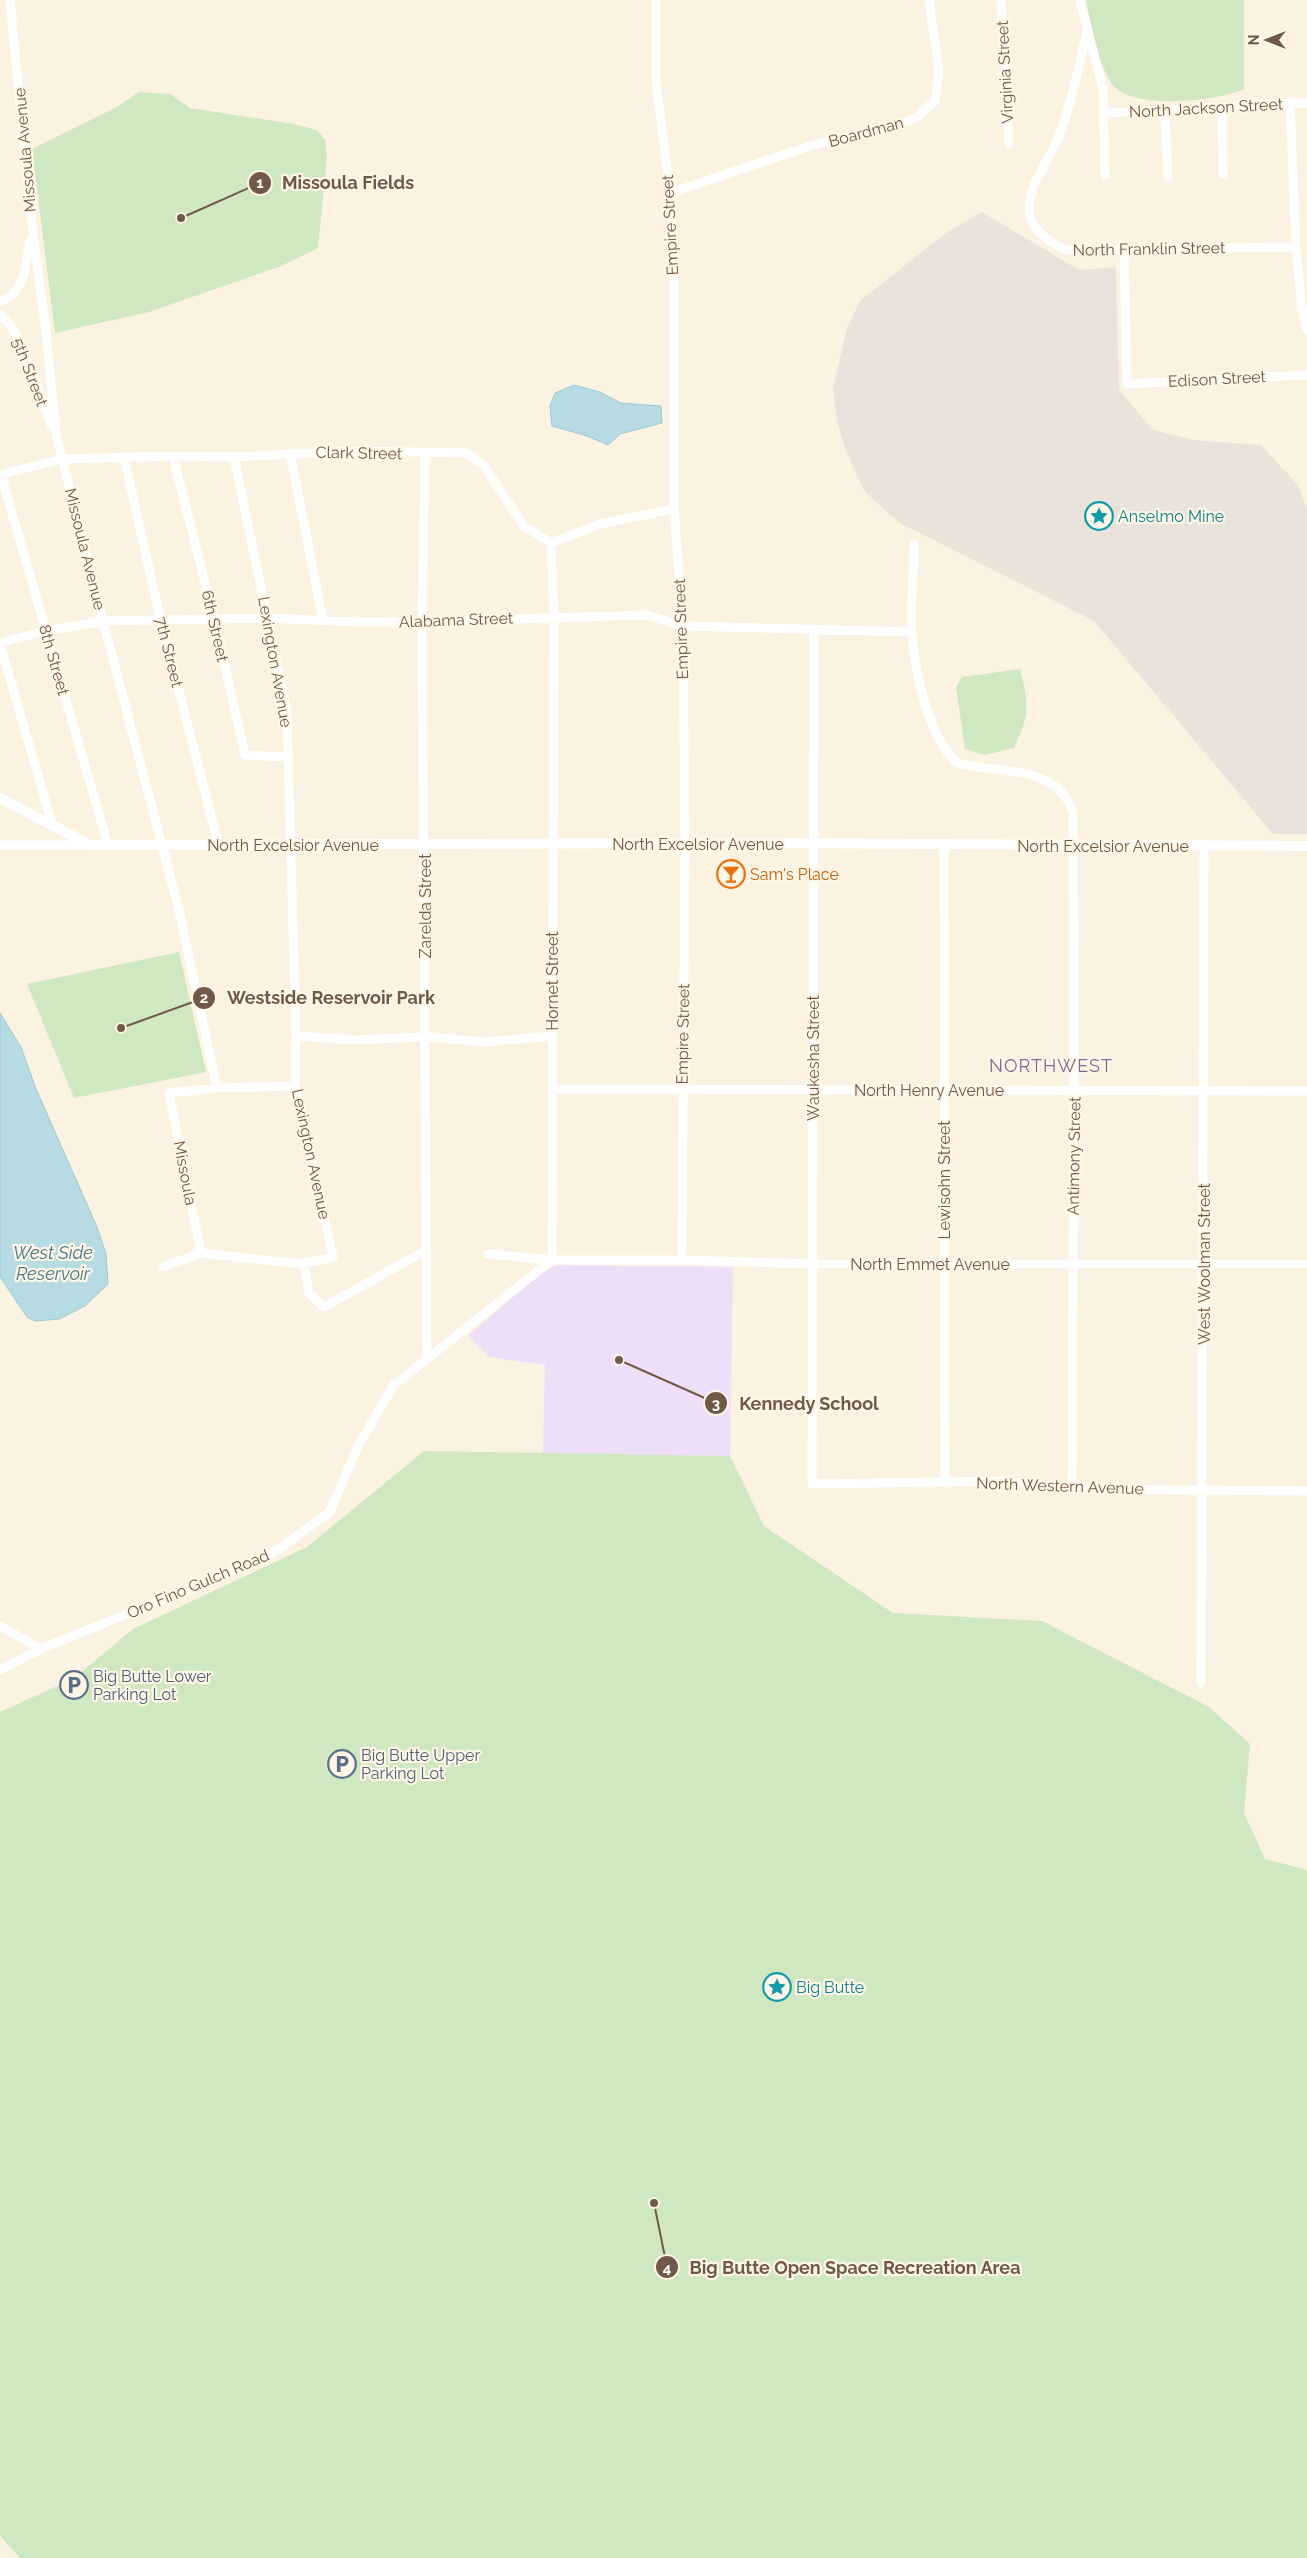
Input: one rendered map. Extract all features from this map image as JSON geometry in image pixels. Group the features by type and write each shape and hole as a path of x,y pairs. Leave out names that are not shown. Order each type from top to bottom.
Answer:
{"street":[{"name":"Missoula Avenue","path":"10,0 32,227 46,331 56,434 102,621 179,910 217,1088"},
{"name":"Empire Street","path":"656,0 656,83 670,193 674,270 674,508 682,626 685,845 682,1260"},
{"name":"Boardman","path":"670,193 810,146 898,125 916,118 935,101 939,71 929,0"},
{"name":"Virginia Street","path":"1001,0 1009,144"},
{"path":"1080,0 1087,34 1103,89 1105,175"},
{"name":"North Franklin Street","path":"1087,34 1060,135 1040,172 1029,207 1037,229 1049,243 1066,250 1296,247"},
{"path":"1290,103 1296,247 1302,310 1307,329"},
{"name":"North Jackson Street","path":"1105,113 1222,108 1250,104 1307,103"},
{"path":"1222,108 1223,174"},
{"path":"1165,111 1168,177"},
{"path":"0,301 13,295 24,277 32,227"},
{"name":"Edison Street","path":"1124,249 1127,384 1307,375"},
{"name":"5th Street","path":"0,314 8,320 22,346 41,404 56,434"},
{"name":"Clark Street","path":"1,475 62,459 173,456 234,457 356,451 425,454 467,453 484,466 524,526 551,543"},
{"path":"290,453 323,620"},
{"name":"Zarelda Street","path":"425,454 422,622 427,1358"},
{"name":"6th Street","path":"173,456 214,618 245,755 288,757"},
{"name":"7th Street","path":"124,457 161,622 219,846"},
{"name":"Lexington Avenue","path":"234,457 287,714 296,1036 295,1086 333,1257 304,1263"},
{"name":"8th Street","path":"1,475 108,845"},
{"path":"551,543 600,524 674,508"},
{"name":"Hornet Street","path":"551,543 554,616 552,1260"},
{"path":"912,632 914,544"},
{"name":"Alabama Street","path":"0,644 45,631 102,621 161,622 214,618 422,622 554,616 647,615 682,626 814,632 912,632"},
{"name":"Waukesha Street","path":"812,1484 814,632"},
{"name":"Antimony Street","path":"912,632 916,662 929,712 942,745 953,760 972,767 1024,772 1051,784 1060,792 1071,807 1074,847 1072,1488"},
{"path":"0,644 53,827"},
{"path":"0,798 90,845"},
{"name":"North Excelsior Avenue","path":"90,845 815,844 1074,847 1307,846"},
{"path":"0,846 90,845"},
{"name":"Lewisohn Street","path":"944,846 943,1264 945,1483"},
{"name":"West Woolman Street","path":"1201,1683 1204,846"},
{"path":"296,1036 352,1040 426,1037 485,1042 552,1036"},
{"path":"217,1088 295,1086"},
{"name":"Missoula","path":"201,1254 169,1093 217,1088"},
{"name":"North Henry Avenue","path":"552,1089 1307,1091"},
{"path":"163,1267 201,1254 304,1263 309,1294 324,1307 425,1251"},
{"name":"North Emmet Avenue","path":"488,1254 552,1260 682,1260 812,1264 1307,1264"},
{"path":"427,1358 552,1260"},
{"name":"Oro Fino Gulch Road","path":"0,1670 41,1650 267,1557 330,1512 359,1444 394,1385 427,1358"},
{"name":"North Western Avenue","path":"812,1484 1002,1481 1072,1488 1307,1491"},
{"path":"0,1626 41,1650"}],"shaded area":[{"name":"Anselmo Mine","path":"982,212 1079,270 1116,267 1119,390 1153,430 1193,440 1261,445 1298,485 1307,509 1307,834 1273,834 1094,621 900,523 865,492 846,451 837,422 833,389 847,328 860,301 946,233"},
{"path":"557,1265 733,1267 730,1456 543,1454 545,1365 489,1357 468,1336 538,1275"}],"green space":[{"path":"1086,0 1244,0 1244,89 1215,97 1175,101 1155,101 1137,98 1122,92 1112,84 1102,65 1095,44"},
{"path":"139,92 170,94 190,108 294,124 317,130 325,140 327,158 318,248 281,266 149,312 55,333 32,149 117,107"},
{"path":"1020,669 1025,692 1026,709 1023,726 1014,748 985,755 965,749 956,687 962,677"},
{"path":"179,952 206,1072 74,1098 27,984"},
{"path":"424,1451 730,1456 764,1526 893,1613 1042,1621 1209,1707 1250,1744 1244,1813 1265,1859 1307,1870 1307,2558 20,2558 0,2536 0,1712 73,1679 133,1629 307,1547"}],"water":[{"path":"574,385 600,392 621,403 661,406 662,423 620,434 608,445 587,436 552,426 550,406 555,393"},
{"name":"West Side Reservoir","path":"0,1013 21,1047 36,1089 97,1227 106,1254 108,1284 85,1306 59,1319 35,1321 27,1317 0,1277"}],"place":[{"name":"Missoula Fields","path":"181,218"},
{"name":"Anselmo Mine","path":"1099,516"},
{"name":"Sam's Place","path":"731,874"},
{"name":"Westside Reservoir Park","path":"121,1028"},
{"name":"Kennedy School","path":"619,1360"},
{"name":"Big Butte Lower Parking Lot","path":"74,1685"},
{"name":"Big Butte Upper Parking Lot","path":"342,1764"},
{"name":"Big Butte","path":"777,1987"},
{"name":"Big Butte Open Space Recreation Area","path":"654,2203"}],"district":[{"name":"NORTHWEST","path":"1051,1065"}]}
